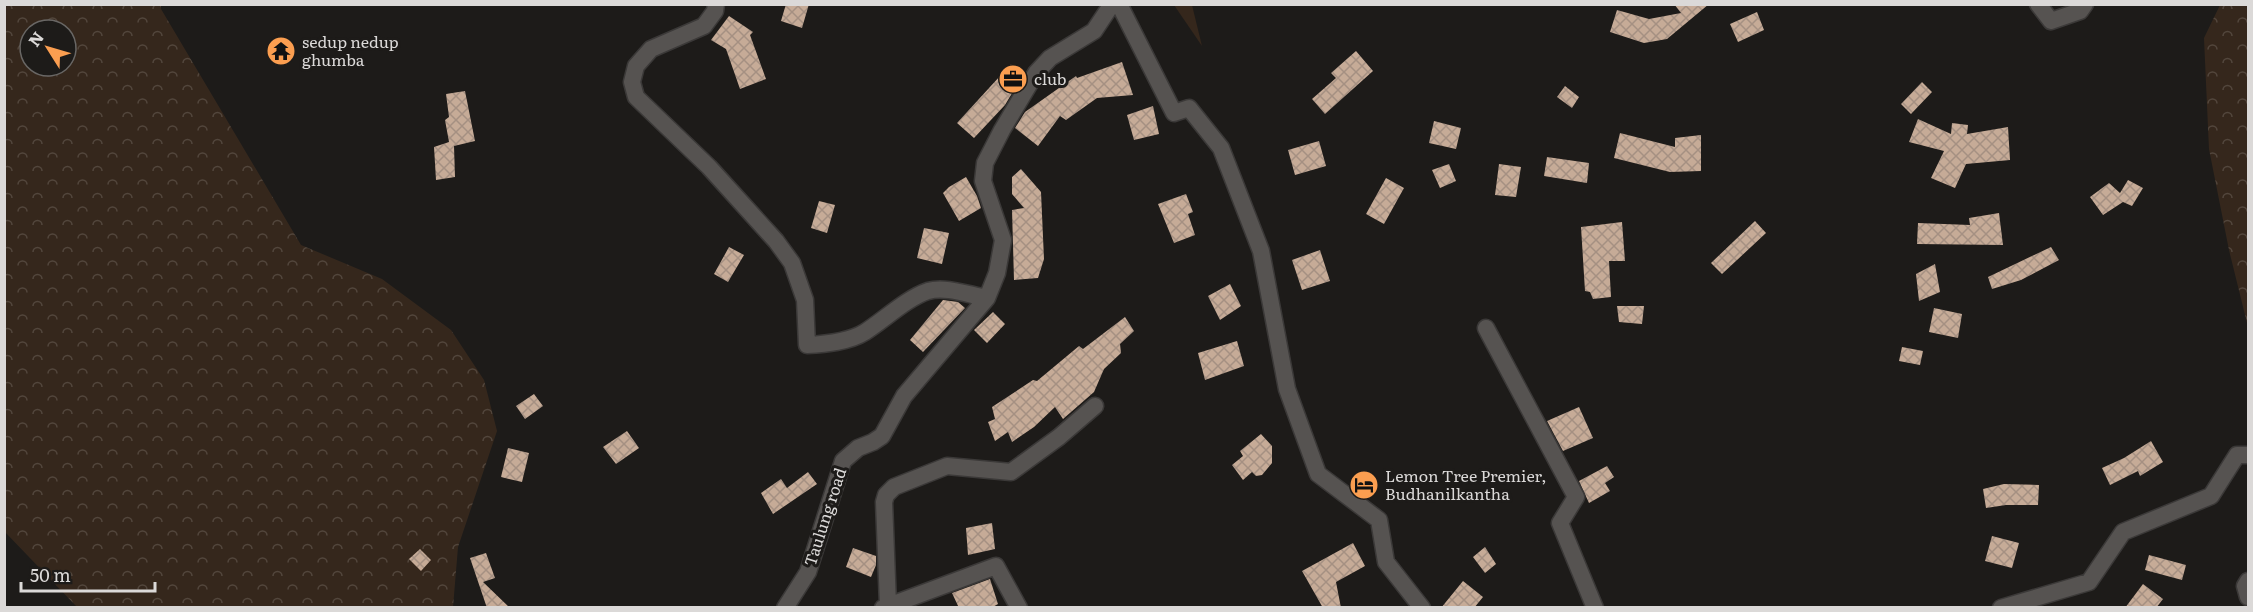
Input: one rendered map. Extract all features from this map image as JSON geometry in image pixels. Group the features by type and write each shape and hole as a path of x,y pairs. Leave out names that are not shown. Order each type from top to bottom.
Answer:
{"street":[{"path":"716,4 716,11 704,26 651,49 636,66 632,82 636,97 710,166 776,241 792,263 805,300 807,345 831,344 864,333 886,316 928,291 945,290 987,298"},
{"name":"Taulung road","path":"785,608 808,572 843,461 858,448 882,436 904,396 987,298 997,273 1003,240 983,181 986,163 1036,73 1050,58 1094,31 1112,4"},
{"path":"1119,4 1181,110 1221,148 1262,251 1287,389 1318,474 1379,520 1386,562 1422,608"},
{"path":"2038,4 2051,21 2080,11 2085,4"},
{"path":"1486,328 1576,497 1560,523 1595,608"},
{"path":"1019,608 996,566 886,606 884,502 886,495 894,487 947,466 1011,472 1059,438 1095,406"},
{"path":"2001,608 2089,582 2123,532 2211,496 2237,455 2248,455"},
{"path":"2248,581 2246,586 2248,597"}],"green space":[{"path":"5,5 161,5 161,9 301,245 382,279 451,330 484,380 497,431 458,547 453,607 77,607 5,532"},
{"path":"1174,5 1192,5 1202,46"},
{"path":"2220,5 2248,5 2248,327 2229,250 2209,149 2204,38"}],"building":[{"path":"786,4 809,4 802,28 781,21"},
{"path":"1674,4 1709,4 1667,39 1644,43 1610,32 1617,10 1649,19 1681,13"},
{"path":"1757,12 1764,30 1738,42 1730,24"},
{"path":"729,16 753,32 750,35 766,79 740,89 726,49 711,40"},
{"path":"1356,51 1373,71 1325,114 1312,99 1336,78 1331,73"},
{"path":"1122,62 1133,95 1097,98 1066,120 1060,116 1038,146 1015,128 1025,112 1076,76 1077,78"},
{"path":"1011,64 1023,75 1005,105 974,138 957,123"},
{"path":"1922,82 1932,92 1911,114 1901,104"},
{"path":"1565,86 1579,97 1572,108 1557,97"},
{"path":"465,91 475,141 454,146 455,177 436,180 434,147 449,142 445,120 449,117 446,94"},
{"path":"1153,106 1159,134 1134,140 1127,115"},
{"path":"1918,119 1951,134 1952,123 1968,125 1967,134 2008,127 2010,160 1966,164 1955,188 1931,178 1944,151 1909,142"},
{"path":"1434,121 1461,128 1456,149 1429,143"},
{"path":"1620,133 1675,147 1675,138 1701,135 1701,171 1670,172 1614,158"},
{"path":"1319,141 1326,166 1295,175 1288,150"},
{"path":"1547,157 1589,163 1587,183 1544,176"},
{"path":"1449,164 1456,181 1440,188 1432,170"},
{"path":"1499,164 1521,167 1516,197 1495,195"},
{"path":"1021,169 1041,192 1044,259 1038,278 1014,280 1012,210 1024,208 1012,194 1012,177"},
{"path":"966,177 981,208 959,221 943,193"},
{"path":"1386,178 1404,188 1384,224 1366,214"},
{"path":"2128,180 2143,188 2132,206 2123,202 2103,215 2090,197 2109,183 2120,193"},
{"path":"1186,194 1193,212 1188,214 1195,235 1174,243 1158,204"},
{"path":"819,201 835,205 827,233 811,228"},
{"path":"1999,213 2003,245 1917,244 1918,223 1970,225 1969,218"},
{"path":"1755,221 1766,233 1722,274 1711,263"},
{"path":"1622,222 1625,261 1609,261 1611,297 1593,299 1590,292 1585,291 1581,227"},
{"path":"924,228 949,233 942,264 917,258"},
{"path":"729,247 744,255 728,282 714,274"},
{"path":"2051,247 2059,260 2021,280 1992,289 1988,277"},
{"path":"1320,250 1330,281 1302,290 1292,260"},
{"path":"1935,264 1940,292 1919,301 1916,274"},
{"path":"1230,284 1241,306 1220,320 1208,296"},
{"path":"943,300 958,302 965,308 923,352 910,340"},
{"path":"1617,306 1644,306 1642,324 1619,322"},
{"path":"1934,308 1962,314 1958,338 1929,332"},
{"path":"993,312 1005,324 987,343 974,330"},
{"path":"1125,317 1134,331 1120,344 1121,353 1104,369 1094,392 1063,419 1055,407 1034,427 1012,442 1008,432 995,441 988,422 995,419 992,407 1033,380 1037,381 1079,346 1083,349"},
{"path":"1237,341 1244,366 1205,380 1198,353"},
{"path":"1902,347 1923,351 1920,365 1899,361"},
{"path":"534,394 543,406 525,419 516,406"},
{"path":"1579,407 1593,438 1563,451 1547,421"},
{"path":"627,431 639,448 616,464 603,447"},
{"path":"1261,434 1272,446 1272,463 1262,475 1256,476 1252,472 1243,480 1232,465 1243,456 1240,451"},
{"path":"2151,441 2163,462 2140,476 2138,471 2110,485 2102,468 2124,458"},
{"path":"508,448 529,453 522,482 501,477"},
{"path":"1607,466 1614,477 1605,483 1610,491 1589,503 1579,481"},
{"path":"808,472 817,484 773,514 761,493 781,479 787,488"},
{"path":"2004,484 2039,485 2038,505 2006,505 1986,508 1983,489"},
{"path":"992,523 995,549 968,555 966,528"},
{"path":"1992,536 2019,543 2012,568 1985,561"},
{"path":"1353,543 1365,566 1336,582 1341,608 1323,608 1302,571"},
{"path":"1485,547 1496,564 1485,573 1473,557"},
{"path":"853,548 876,556 876,565 871,577 846,567"},
{"path":"420,549 431,560 421,571 409,559"},
{"path":"486,553 495,578 483,582 510,608 487,608 470,558"},
{"path":"2149,555 2186,565 2182,580 2145,570"},
{"path":"990,579 998,604 991,608 959,608 952,593"},
{"path":"1463,581 1483,597 1474,608 1441,608"},
{"path":"2143,584 2163,599 2156,608 2125,608"}],"place":[{"name":"sedup nedup ghumba","path":"281,51"},
{"name":"club","path":"1013,79"},
{"name":"Lemon Tree Premier, Budhanilkantha","path":"1364,485"}]}
